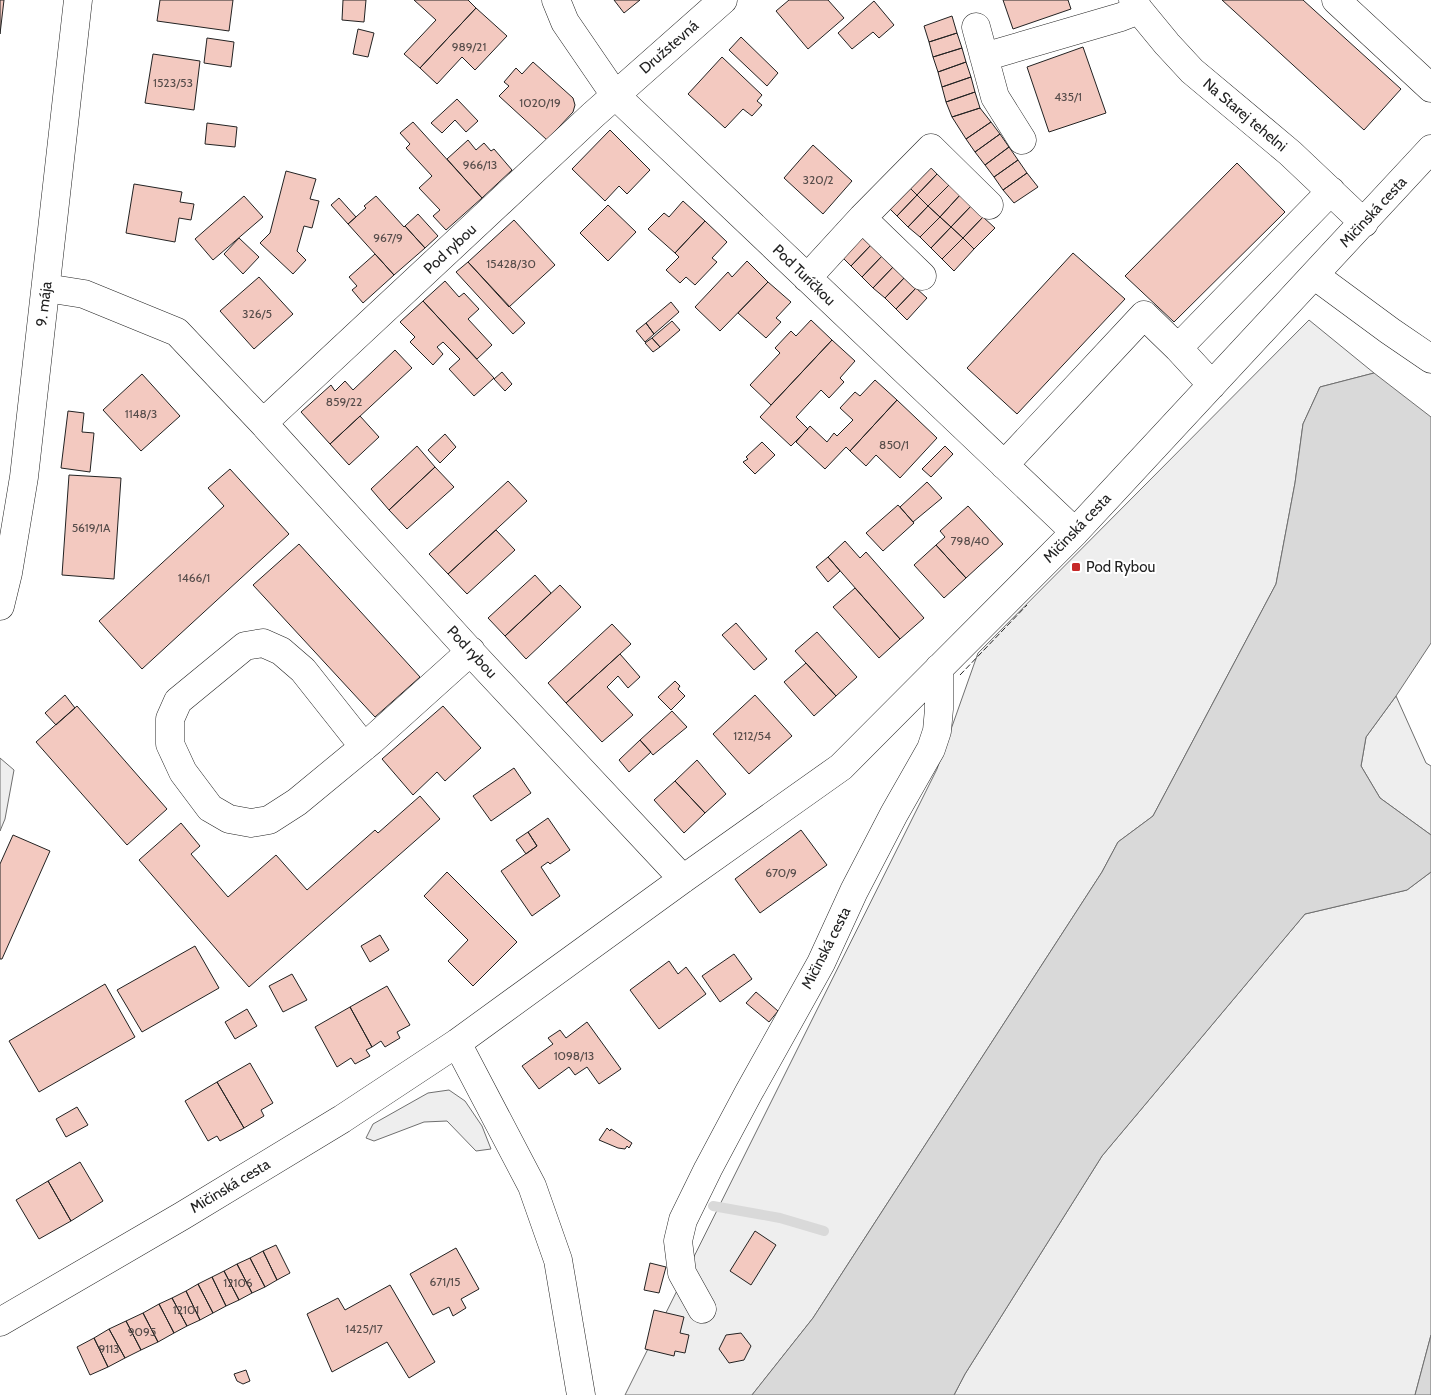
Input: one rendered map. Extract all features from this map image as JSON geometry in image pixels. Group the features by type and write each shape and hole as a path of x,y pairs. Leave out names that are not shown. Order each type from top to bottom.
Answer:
{"street":[{"name":"9. mája","path":"0,606 8,573 24,477 78,0"},
{"name":"Pod Turíčkou","path":"556,0 565,22 615,95 1075,532"},
{"name":"Družstevná","path":"615,95 723,0"},
{"path":"1336,0 1431,88"},
{"path":"984,57 1121,18 1136,5"},
{"name":"Na Starej tehelni","path":"1136,5 1167,44 1192,71 1290,153 1364,223"},
{"path":"976,27 995,97 1022,140"},
{"name":"Pod rybou","path":"263,423 615,95"},
{"path":"807,278 862,218 931,148 990,204"},
{"name":"Mičinská cesta","path":"4,1311 182,1216 334,1124 457,1043 841,767 1075,532 1364,223 1426,165"},
{"path":"1178,348 1331,191"},
{"path":"862,218 922,276"},
{"path":"1314,275 1431,359"},
{"name":"Pod rybou","path":"46,288 84,294 177,332 683,879"},
{"path":"1004,465 1144,315 1212,385"},
{"path":"364,747 303,670 281,651 263,643 245,646 178,700 170,719 170,744 183,772 210,808 229,820 251,823 269,820 297,802 364,747 471,652"},
{"name":"Mičinská cesta","path":"702,1309 682,1273 678,1240 683,1220 708,1168 821,963 854,891 894,814 931,749 937,732 939,709 938,668"},
{"path":"457,1043 532,1186 558,1260 581,1395"}],"shaded area":[{"path":"1309,320 1374,373 1320,387 1303,424 1295,483 1276,584 1153,816 1118,842 1102,872 813,1318 752,1395 625,1395 937,769 978,653"},
{"path":"1374,373 1431,417 1431,643 1366,737 1361,766 1380,798 1431,835 1431,872 1407,890 1305,914 1102,1156 965,1374 954,1395 752,1395 813,1318 1102,872 1118,842 1153,816 1276,584 1295,483 1303,424 1320,387"},
{"path":"1396,696 1426,763 1431,766 1431,835 1380,798 1361,766 1366,737"},
{"path":"0,758 14,770 5,819 0,831"},
{"path":"1431,872 1431,1335 1415,1395 954,1395 965,1374 1102,1156 1305,914 1407,890"},
{"path":"449,1090 465,1101 482,1126 491,1149 476,1151 447,1121 424,1122 374,1141 366,1138 373,1124 428,1093"},
{"path":"1431,1335 1431,1395 1415,1395"}],"building":[{"path":"0,0 4,0 0,34"},
{"path":"160,0 233,0 229,31 157,21"},
{"path":"343,0 366,0 364,22 342,20"},
{"path":"414,0 468,0 476,8 420,68 404,54 436,20"},
{"path":"614,0 640,0 624,13"},
{"path":"789,0 828,0 844,18 808,49 776,11"},
{"path":"1003,0 1068,0 1071,9 1013,29"},
{"path":"1222,0 1303,0 1401,89 1364,130"},
{"path":"874,1 894,25 879,38 873,32 852,49 838,33"},
{"path":"476,8 507,36 475,70 462,57 437,84 420,68"},
{"path":"952,16 957,33 929,42 924,26"},
{"path":"358,29 374,33 368,57 353,54"},
{"path":"957,33 962,48 933,57 929,42"},
{"path":"741,37 778,73 767,86 729,50"},
{"path":"207,38 234,42 231,67 204,63"},
{"path":"1083,47 1106,113 1049,132 1027,67"},
{"path":"962,48 966,62 938,72 933,57"},
{"path":"153,54 200,61 194,110 145,103"},
{"path":"722,57 762,95 757,101 762,105 752,116 743,109 725,128 688,94"},
{"path":"533,62 573,98 575,105 573,112 547,140 499,96 509,86 504,82 516,68 522,74"},
{"path":"966,62 971,77 942,87 938,72"},
{"path":"971,77 975,92 946,102 942,87"},
{"path":"975,92 980,108 952,117 946,102"},
{"path":"457,99 478,121 466,132 455,120 442,133 431,123"},
{"path":"980,108 991,122 966,139 952,117"},
{"path":"413,122 482,198 446,230 433,216 440,210 419,188 432,176 406,148 410,144 400,133"},
{"path":"991,122 1000,134 975,152 966,139"},
{"path":"207,123 237,127 235,147 205,144"},
{"path":"610,130 650,170 627,194 619,186 605,201 572,169"},
{"path":"1000,134 1009,147 985,165 975,152"},
{"path":"468,140 476,150 484,143 491,151 494,149 512,170 482,198 447,159"},
{"path":"813,145 852,181 823,214 784,178"},
{"path":"1009,147 1018,160 994,177 985,165"},
{"path":"1018,160 1027,173 1003,190 994,177"},
{"path":"926,163 937,174 917,195 906,184"},
{"path":"1237,163 1285,212 1174,322 1125,276"},
{"path":"286,171 316,179 310,199 319,201 312,228 304,226 297,251 306,260 293,274 260,243 270,233"},
{"path":"1027,173 1038,187 1014,203 1003,190"},
{"path":"937,174 949,185 928,206 917,195"},
{"path":"134,184 182,192 180,202 194,204 191,220 179,218 175,242 126,233"},
{"path":"906,184 917,195 897,216 886,205"},
{"path":"949,185 960,195 940,217 928,206"},
{"path":"917,195 928,206 908,227 897,216"},
{"path":"960,195 971,206 951,227 940,217"},
{"path":"244,196 263,217 213,260 195,239"},
{"path":"376,196 425,248 394,275 348,224"},
{"path":"339,198 356,217 348,224 331,205"},
{"path":"683,201 705,221 675,253 648,229 664,213 669,217"},
{"path":"608,205 636,232 608,261 580,233"},
{"path":"928,206 940,217 920,237 908,227"},
{"path":"971,206 983,217 963,238 951,227"},
{"path":"418,214 438,236 425,248 405,226"},
{"path":"940,217 951,227 931,248 920,237"},
{"path":"983,217 995,228 974,249 963,238"},
{"path":"514,220 555,265 509,307 468,262"},
{"path":"705,221 727,242 712,258 717,262 695,285 686,277 680,283 666,270 679,257 675,253"},
{"path":"951,227 963,238 942,259 931,248"},
{"path":"860,235 871,245 851,266 840,255"},
{"path":"239,238 259,257 243,274 224,254"},
{"path":"963,238 974,249 954,271 942,259"},
{"path":"871,245 882,256 862,277 851,266"},
{"path":"1073,253 1125,299 1017,414 967,368"},
{"path":"375,254 394,275 363,303 352,290 357,286 349,277"},
{"path":"882,256 894,266 873,288 862,277"},
{"path":"747,261 768,282 720,331 695,307 728,272 732,277"},
{"path":"468,262 525,323 513,334 456,272"},
{"path":"894,266 905,277 885,298 873,288"},
{"path":"259,277 293,314 254,349 220,311"},
{"path":"905,277 916,288 896,309 885,298"},
{"path":"445,281 459,297 464,293 479,309 468,319 492,345 477,359 423,301"},
{"path":"768,282 791,302 776,318 781,322 766,338 738,313"},
{"path":"916,288 927,298 907,320 896,309"},
{"path":"423,301 494,378 474,396 449,369 460,359 443,342 437,347 443,354 433,365 410,342 415,337 400,322"},
{"path":"671,302 679,312 654,334 646,323"},
{"path":"811,320 832,340 771,405 750,385 780,353 775,348 791,331 796,336"},
{"path":"672,321 680,330 660,347 652,338"},
{"path":"646,323 654,334 645,342 636,331"},
{"path":"652,338 660,347 653,352 645,343"},
{"path":"832,340 855,361 840,378 844,382 829,398 821,390 796,417 808,429 791,446 760,417"},
{"path":"395,350 412,368 330,444 301,412 331,385 335,391 345,381 353,390"},
{"path":"502,372 512,384 505,391 494,379"},
{"path":"142,374 180,416 141,451 103,410"},
{"path":"875,380 897,400 850,451 846,447 825,469 796,442 810,426 827,442 834,433 837,436 853,420 840,408 855,392 860,396"},
{"path":"897,400 937,438 900,478 876,455 866,466 850,451"},
{"path":"68,411 84,413 82,432 94,433 90,472 61,468"},
{"path":"360,416 379,437 349,465 330,444"},
{"path":"445,434 456,447 440,463 428,450"},
{"path":"762,442 775,455 755,474 743,462 748,459 746,457"},
{"path":"417,446 435,467 389,510 371,489"},
{"path":"945,446 953,454 931,477 922,469"},
{"path":"435,467 454,487 407,529 389,510"},
{"path":"230,469 289,534 142,669 99,621 224,506 208,488"},
{"path":"69,475 121,478 114,579 62,575"},
{"path":"508,481 527,501 448,574 429,554"},
{"path":"927,482 942,498 913,522 900,507"},
{"path":"898,505 914,523 883,551 866,533"},
{"path":"968,506 1003,544 966,578 936,545 945,537 940,531"},
{"path":"496,530 515,550 467,594 448,574"},
{"path":"845,541 860,558 866,552 924,618 900,639 828,557"},
{"path":"299,544 420,677 375,717 253,585"},
{"path":"936,545 966,578 944,598 914,565"},
{"path":"828,557 840,571 828,582 816,567"},
{"path":"535,575 551,593 505,636 488,618"},
{"path":"560,585 581,607 526,659 505,636"},
{"path":"855,588 900,639 879,658 833,607"},
{"path":"736,623 767,659 754,670 722,635"},
{"path":"612,624 631,644 566,703 548,683"},
{"path":"817,632 857,677 836,696 795,651"},
{"path":"620,654 640,677 628,688 618,676 607,687 633,715 602,742 566,703"},
{"path":"806,663 836,696 814,716 784,682"},
{"path":"675,681 680,686 678,689 685,696 671,710 658,697"},
{"path":"65,695 75,708 56,725 45,713"},
{"path":"755,695 792,736 749,774 713,734"},
{"path":"77,706 167,809 127,845 36,742"},
{"path":"443,706 481,748 445,781 437,772 413,795 382,759"},
{"path":"672,711 687,727 653,755 640,740"},
{"path":"640,740 651,752 629,772 619,760"},
{"path":"697,760 726,794 705,813 675,781"},
{"path":"514,768 531,793 491,821 473,796"},
{"path":"675,781 705,813 684,833 654,800"},
{"path":"420,796 440,819 249,987 139,860 181,823 200,846 191,854 228,897 276,855 307,890 375,830 378,833"},
{"path":"548,818 570,850 550,864 548,862 541,867 560,896 532,916 501,871 537,846 528,832"},
{"path":"801,830 827,865 760,913 735,879"},
{"path":"528,832 537,846 526,854 516,840"},
{"path":"13,835 50,851 2,959 0,959 0,864"},
{"path":"447,872 517,942 473,986 448,961 468,940 424,896"},
{"path":"380,935 389,950 370,962 361,946"},
{"path":"195,946 219,988 142,1032 117,990"},
{"path":"734,954 752,979 720,1002 702,976"},
{"path":"669,961 678,974 686,967 706,994 659,1029 630,990"},
{"path":"292,974 307,1000 283,1012 269,986"},
{"path":"105,984 135,1037 39,1092 9,1041"},
{"path":"387,986 410,1025 397,1032 400,1038 385,1047 381,1041 372,1047 350,1007"},
{"path":"756,992 778,1011 769,1022 746,1003"},
{"path":"350,1007 372,1047 366,1050 370,1056 355,1064 351,1058 337,1067 315,1027"},
{"path":"247,1009 257,1026 235,1039 225,1022"},
{"path":"587,1022 621,1069 599,1084 587,1067 575,1075 569,1067 539,1089 522,1066 553,1044 548,1038 560,1030 566,1038"},
{"path":"250,1063 273,1103 261,1110 264,1116 244,1128 217,1082"},
{"path":"217,1082 244,1128 220,1141 217,1136 208,1141 185,1101"},
{"path":"77,1107 88,1125 66,1137 56,1119"},
{"path":"607,1128 632,1143 629,1148 627,1146 625,1149 618,1148 599,1140"},
{"path":"80,1162 103,1201 71,1221 48,1181"},
{"path":"48,1181 71,1221 39,1239 16,1200"},
{"path":"755,1231 776,1245 751,1285 730,1271"},
{"path":"276,1245 290,1273 277,1280 263,1251"},
{"path":"456,1248 479,1289 461,1299 466,1308 453,1316 449,1307 433,1315 410,1274"},
{"path":"263,1251 277,1280 265,1287 250,1258"},
{"path":"250,1258 265,1287 252,1293 237,1264"},
{"path":"650,1263 666,1267 659,1293 644,1290"},
{"path":"237,1264 252,1293 239,1300 224,1271"},
{"path":"224,1271 239,1300 226,1306 212,1277"},
{"path":"212,1277 226,1306 213,1313 198,1284"},
{"path":"198,1284 213,1313 200,1320 186,1291"},
{"path":"390,1285 435,1362 409,1378 387,1342 332,1372 307,1314 338,1298 345,1310"},
{"path":"186,1291 200,1320 187,1326 172,1298"},
{"path":"172,1298 187,1326 174,1333 159,1304"},
{"path":"159,1304 174,1333 158,1342 143,1313"},
{"path":"654,1310 684,1317 680,1333 689,1335 685,1353 675,1351 674,1356 645,1349"},
{"path":"143,1313 158,1342 141,1350 126,1321"},
{"path":"126,1321 141,1350 125,1358 109,1329"},
{"path":"109,1329 125,1358 108,1367 94,1338"},
{"path":"741,1333 751,1346 744,1360 729,1363 719,1349 726,1335"},
{"path":"94,1338 108,1367 90,1375 77,1347"},
{"path":"246,1370 250,1381 243,1384 237,1381 234,1374"}],"waterway":[{"path":"713,1206 780,1218 824,1231"}],"fence":[{"path":"960,675 1027,605"}],"place":[{"name":"Pod Rybou","path":"1076,567"}]}
